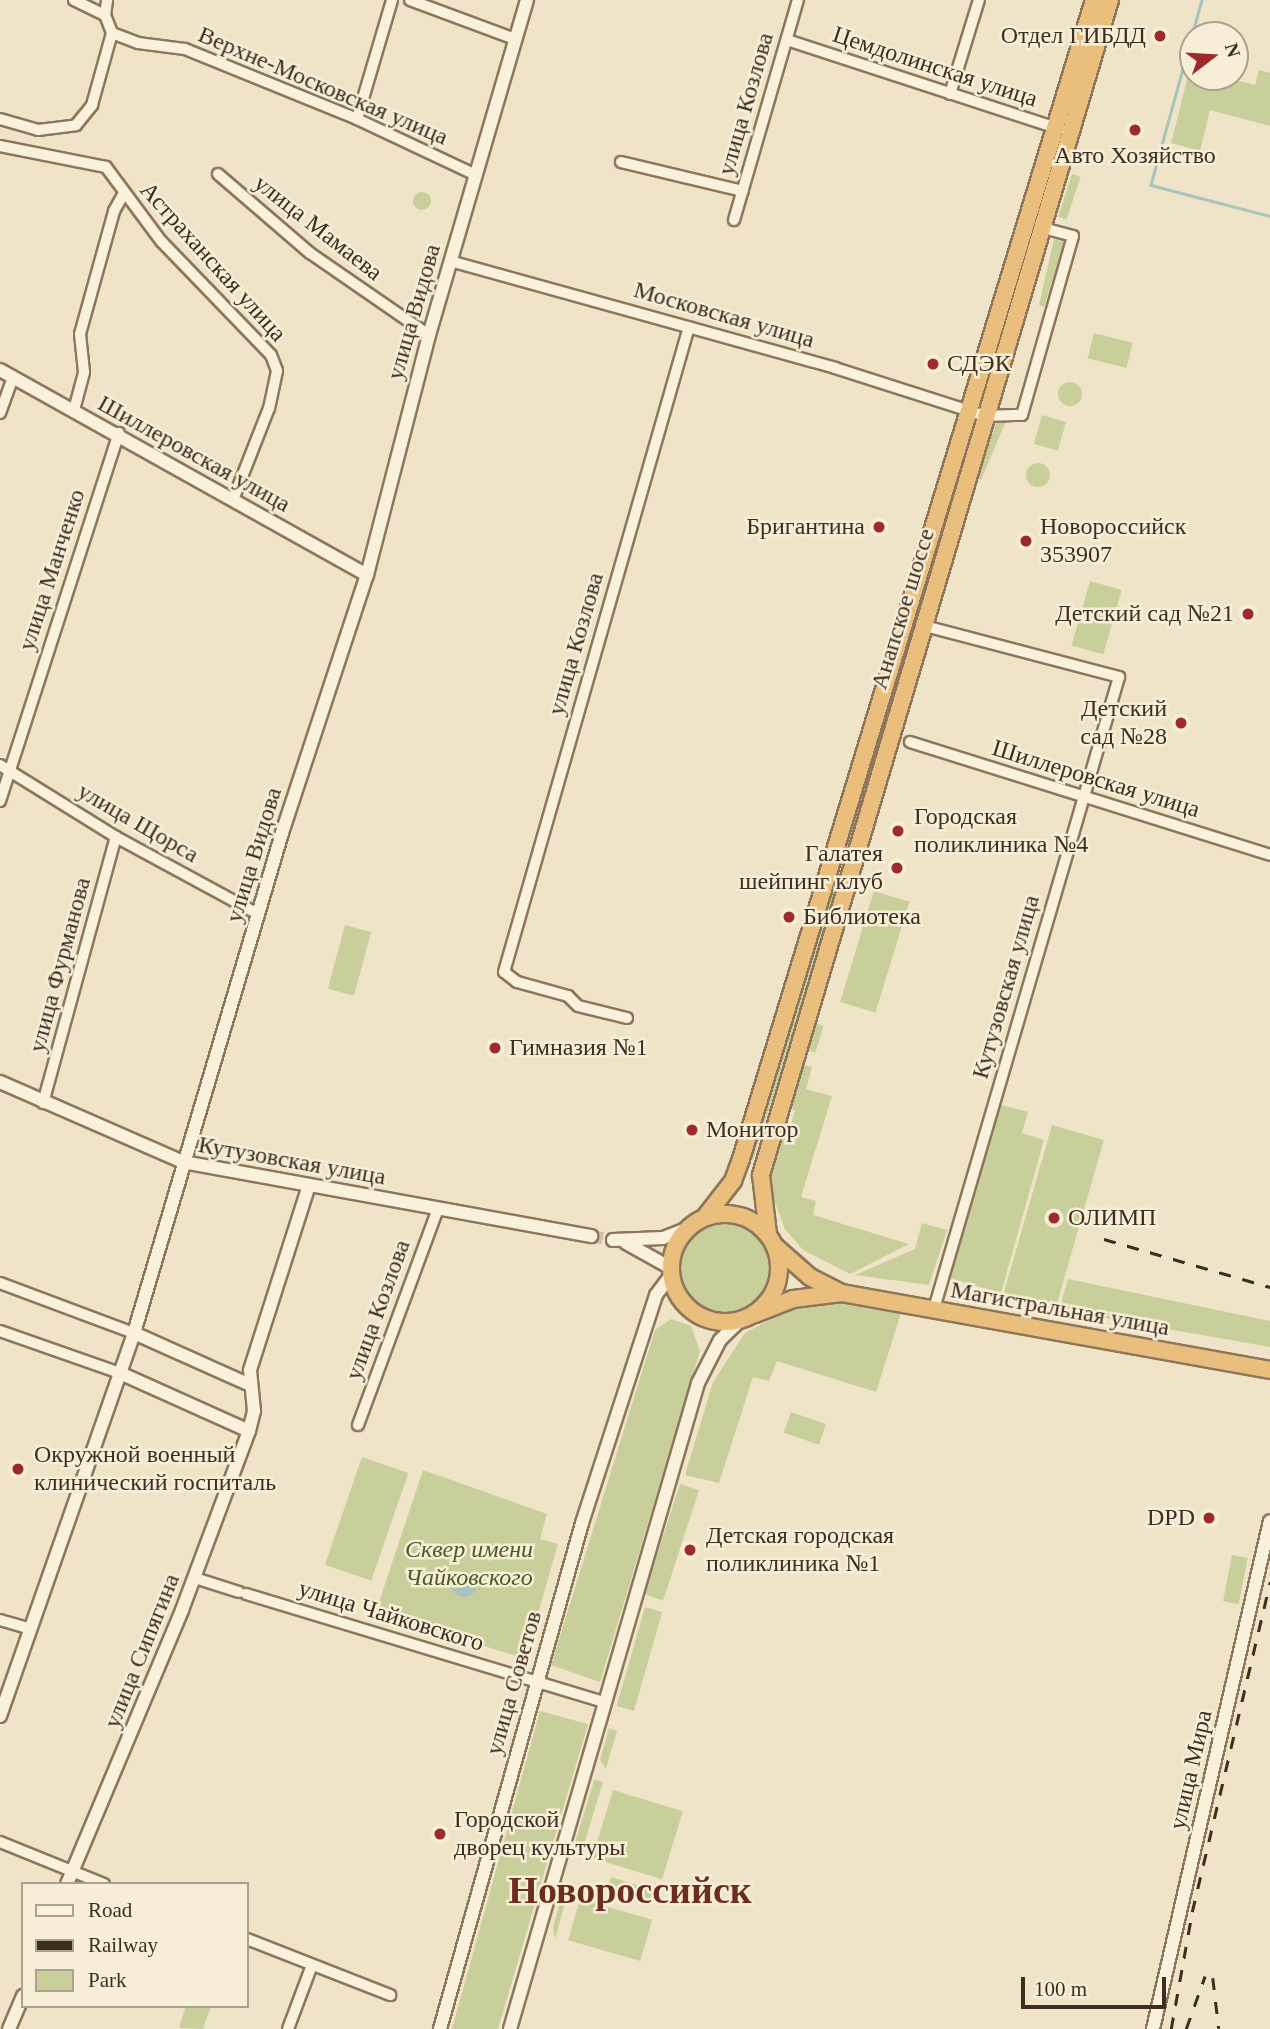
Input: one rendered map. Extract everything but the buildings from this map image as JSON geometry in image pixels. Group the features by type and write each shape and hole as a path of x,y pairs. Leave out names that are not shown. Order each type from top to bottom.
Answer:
{"highway":[{"name":"Анапское шоссе","path":"771,1239 761,1175 863,839 978,413 1043,228 1094,0"},
{"name":"Анапское шоссе","path":"705,1217 733,1181 741,1159 978,413 1063,131 1110,0"},
{"path":"739,1216 771,1239 779,1278 771,1298 755,1314 740,1321 701,1317 681,1300 671,1271 678,1240 687,1229 705,1217 739,1216"},
{"name":"Магистральная улица","path":"771,1239 810,1277 842,1293 1270,1370"},
{"name":"Магистральная улица","path":"755,1314 793,1299 842,1293"}],"street":[{"path":"74,0 105,15"},
{"path":"0,119 38,130 76,125 92,105 112,33 105,15 107,0"},
{"path":"357,119 392,0"},
{"path":"410,0 515,39"},
{"name":"улица Видова","path":"0,1716 134,1333 257,914 367,575 429,335 527,0"},
{"name":"улица Козлова","path":"734,220 798,0"},
{"path":"950,94 979,0"},
{"name":"Верхне-Московская улица","path":"112,33 138,43 185,49 357,119 475,175"},
{"name":"Цемдолинская улица","path":"787,40 1063,131"},
{"name":"Астраханская улица","path":"0,148 106,167 123,195 161,241 271,355 277,371 269,408 233,500"},
{"path":"621,162 743,191"},
{"name":"улица Мамаева","path":"218,174 310,253 429,335"},
{"path":"74,410 84,372 80,334 114,211 123,195"},
{"name":"Московская улица","path":"450,261 689,327 978,413 1022,415 1073,236 1043,228"},
{"name":"улица Козлова","path":"627,1018 578,1006 568,996 517,982 504,972 689,327"},
{"name":"Шиллеровская улица","path":"0,370 119,433 367,575"},
{"path":"0,413 13,377"},
{"name":"улица Манченко","path":"0,800 5,767 119,433"},
{"name":"Кутузовская улица","path":"921,625 1119,677 934,1309"},
{"name":"Шиллеровская улица","path":"910,742 1270,855"},
{"name":"улица Щорса","path":"5,767 116,837 257,914"},
{"name":"улица Фурманова","path":"43,1103 116,837"},
{"name":"Кутузовская улица","path":"0,1082 183,1162 591,1236"},
{"path":"1,1285 134,1333 250,1385 250,1370 309,1185"},
{"name":"улица Козлова","path":"358,1425 438,1209"},
{"path":"671,1271 618,1241 663,1238 687,1229"},
{"name":"улица Советов","path":"440,2029 535,1684 633,1360 656,1295 671,1271"},
{"path":"510,2029 698,1383 720,1340 740,1321"},
{"path":"0,1331 120,1373 249,1431"},
{"name":"улица Сипягина","path":"70,1877 195,1578 249,1431 254,1411 250,1385"},
{"name":"улица Мира","path":"1153,2029 1270,1521"},
{"name":"улица Чайковского","path":"195,1578 535,1684 603,1702"},
{"path":"0,1620 32,1629"},
{"path":"0,1842 70,1877 94,1882"},
{"path":"248,1939 390,1995"},
{"path":"288,2029 312,1965"},
{"path":"9,2029 21,2001"}],"green space":[{"path":"1259,70 1270,73 1270,126 1210,110 1200,151 1171,143 1184,91 1249,91 1249,84 1255,85"},
{"path":"1072,174 1081,177 1067,220 1058,217"},
{"path":"422,192 428,195 431,201 428,207 422,210 416,207 413,201 416,195"},
{"path":"1054,239 1064,242 1044,307 1039,305"},
{"path":"1094,333 1133,343 1127,368 1088,358"},
{"path":"1070,382 1078,386 1082,394 1078,402 1070,406 1062,402 1058,394 1062,386"},
{"path":"1042,415 1066,422 1058,451 1034,444"},
{"path":"999,417 1006,420 981,480 974,477"},
{"path":"1033,463 1043,463 1050,470 1050,480 1043,487 1033,487 1026,480 1026,470"},
{"path":"1090,581 1122,590 1103,655 1072,645"},
{"path":"873,743 884,746 753,1160 751,1159"},
{"path":"874,891 909,902 875,1013 840,1002"},
{"path":"345,925 371,932 354,996 328,989"},
{"path":"814,1023 824,1026 815,1053 806,1050"},
{"path":"801,1064 812,1067 806,1089 832,1096 801,1197 816,1201 813,1215 909,1244 850,1274 803,1250 785,1229 771,1192 769,1173 777,1137 787,1138 795,1110 788,1108"},
{"path":"998,1104 1028,1112 1022,1133 1044,1140 1001,1293 949,1278"},
{"name":"ОЛИМП","path":"1052,1125 1104,1140 1055,1311 1003,1296"},
{"path":"922,1223 947,1230 929,1285 855,1275 915,1249"},
{"path":"726,1224 743,1228 758,1238 768,1253 772,1270 768,1287 758,1302 743,1312 726,1316 709,1312 694,1302 684,1287 680,1270 684,1253 694,1238 709,1228"},
{"path":"1068,1279 1270,1321 1270,1347 1059,1310"},
{"path":"850,1301 902,1310 876,1392 777,1361 769,1381 753,1377 719,1483 685,1475 713,1382 745,1333 790,1309"},
{"path":"671,1319 691,1326 700,1351 600,1682 551,1665 655,1330"},
{"path":"791,1412 826,1424 819,1445 784,1433"},
{"path":"362,1457 408,1473 371,1581 325,1565"},
{"name":"Сквер имени Чайковского","path":"423,1470 547,1514 540,1539 558,1544 525,1659 376,1611"},
{"path":"680,1484 699,1490 663,1601 644,1594"},
{"path":"1232,1555 1248,1558 1239,1604 1223,1601"},
{"path":"645,1607 662,1612 634,1711 617,1706"},
{"path":"540,1711 588,1724 498,2029 452,2029"},
{"path":"609,1728 617,1731 606,1769 600,1760"},
{"path":"594,1779 603,1782 580,1856 572,1853"},
{"path":"613,1790 683,1811 662,1879 592,1858"},
{"path":"611,1877 654,1890 649,1905 606,1892"},
{"path":"562,1895 567,1896 555,1939 553,1928"},
{"path":"580,1899 652,1920 640,1961 568,1940"},
{"path":"185,2008 210,2008 203,2029 179,2028"}],"water":[{"path":"464,1571 473,1575 477,1584 473,1593 464,1597 455,1593 451,1584 455,1575"}],"waterway":[{"path":"1202,0 1151,185 1270,216"}],"tunnel":[{"path":"591,1236 613,1240"}],"railway":[{"path":"1104,1239 1270,1287"},
{"path":"1171,2029 1192,1912 1270,1582"},
{"path":"1186,2029 1205,1976"},
{"path":"1213,1978 1219,2029"}],"place":[{"name":"Отдел ГИБДД","path":"1160,36"},
{"name":"Авто Хозяйство","path":"1135,130"},
{"name":"СДЭК","path":"933,364"},
{"name":"Бригантина","path":"879,527"},
{"name":"Новороссийск 353907","path":"1026,541"},
{"name":"Детский сад №21","path":"1248,614"},
{"name":"Детский сад №28","path":"1181,723"},
{"name":"Городская поликлиника №4","path":"898,831"},
{"name":"Галатея шейпинг клуб","path":"897,868"},
{"name":"Библиотека","path":"789,917"},
{"name":"Гимназия №1","path":"495,1048"},
{"name":"Монитор","path":"692,1130"},
{"name":"ОЛИМП","path":"1054,1218"},
{"name":"Окружной военный клинический госпиталь","path":"18,1469"},
{"name":"DPD","path":"1209,1518"},
{"name":"Детская городская поликлиника №1","path":"690,1550"},
{"name":"Городской дворец культуры","path":"440,1834"}],"district":[{"name":"Новороссийск","path":"630,1891"}]}
